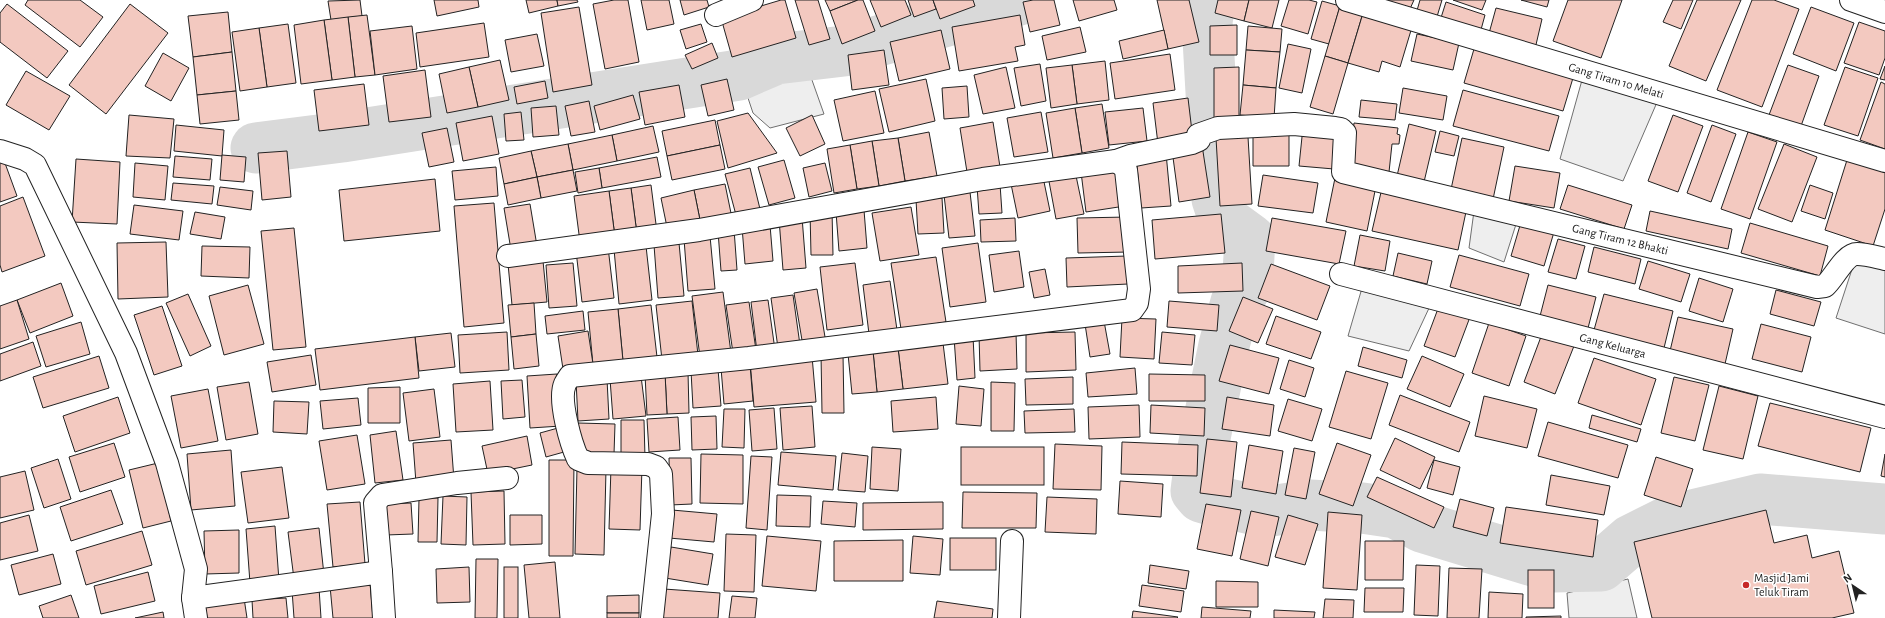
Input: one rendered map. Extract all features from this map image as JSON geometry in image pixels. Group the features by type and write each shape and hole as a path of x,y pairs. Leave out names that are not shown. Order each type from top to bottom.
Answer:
{"street":[{"path":"716,15 752,0"},
{"name":"Gang Tiram 10 Melati","path":"1347,0 1885,160"},
{"path":"1851,0 1885,12"},
{"name":"Gang Tiram 12 Bhakti","path":"1116,161 1130,156 1192,143 1199,140 1198,135 1213,130 1294,124 1341,129 1345,133 1342,172 1817,287 1825,286 1833,278 1847,257 1856,254 1885,259"},
{"path":"0,152 25,159 35,165 126,353 167,463 196,569 194,608 381,572"},
{"path":"508,256 699,230 983,179 1116,161 1126,170 1139,289 1137,302 1132,310 749,358 570,376 564,385 564,413 570,440 578,459 588,463 600,464 648,464 656,467 661,474 663,514 652,618"},
{"name":"Gang Keluarga","path":"1341,274 1885,418"},
{"path":"384,618 375,503 382,495 457,483 507,478"},
{"path":"1009,618 1012,541"}],"shaded area":[{"path":"807,66 824,114 770,128 753,113 744,86"},
{"path":"1582,80 1658,100 1623,181 1560,159"},
{"path":"1474,211 1518,218 1504,262 1469,248"},
{"path":"1856,257 1885,267 1885,334 1836,318"},
{"path":"1362,288 1430,306 1409,351 1348,336"},
{"path":"1628,579 1637,618 1569,618 1567,593"}],"building":[{"path":"28,0 80,0 103,17 80,47 25,5"},
{"path":"360,0 362,16 331,20 328,1"},
{"path":"434,0 478,0 479,7 437,16"},
{"path":"526,0 557,0 558,6 529,13"},
{"path":"557,0 577,0 578,2 558,6"},
{"path":"614,0 628,0 639,62 605,69 593,4"},
{"path":"641,0 669,0 674,24 647,30"},
{"path":"680,0 707,0 709,7 684,15"},
{"path":"785,0 796,38 732,57 721,18"},
{"path":"795,0 818,0 830,39 809,45"},
{"path":"825,0 858,0 830,11"},
{"path":"858,0 863,0 875,31 842,44 830,11"},
{"path":"870,0 905,0 911,15 881,27"},
{"path":"908,0 933,0 936,9 914,17"},
{"path":"933,0 973,0 975,6 940,19"},
{"path":"1033,0 1054,0 1060,25 1030,32 1023,2"},
{"path":"1073,0 1114,0 1117,10 1079,21"},
{"path":"1157,0 1189,0 1199,42 1168,49"},
{"path":"1218,0 1249,0 1244,21 1215,13"},
{"path":"1249,0 1279,0 1272,28 1244,21"},
{"path":"1289,0 1309,0 1317,2 1308,34 1281,26"},
{"path":"1382,0 1414,0 1409,11"},
{"path":"1420,0 1442,0 1436,20 1416,14"},
{"path":"1453,0 1486,0 1482,10"},
{"path":"1521,0 1549,0 1547,7"},
{"path":"1568,0 1622,0 1601,58 1553,41"},
{"path":"1673,0 1693,0 1681,29 1663,22"},
{"path":"1697,0 1741,0 1706,81 1669,66"},
{"path":"1752,0 1774,0 1799,9 1762,107 1717,90"},
{"path":"1322,1 1340,6 1329,44 1311,39"},
{"path":"1446,2 1485,15 1479,37 1439,24"},
{"path":"7,4 68,51 47,78 0,42 0,13"},
{"path":"130,4 168,33 106,114 69,85"},
{"path":"1340,6 1363,13 1348,63 1325,56"},
{"path":"579,7 592,85 553,92 541,13"},
{"path":"1811,7 1854,23 1836,71 1793,54"},
{"path":"1496,8 1542,19 1535,49 1488,37"},
{"path":"228,12 232,52 193,57 188,16"},
{"path":"1363,13 1412,27 1400,67 1382,61 1379,72 1348,63"},
{"path":"367,15 375,75 355,77 348,17"},
{"path":"1020,15 1025,45 1015,47 1018,61 959,71 952,27"},
{"path":"348,17 355,77 332,80 324,20"},
{"path":"324,20 332,80 301,84 294,25"},
{"path":"1859,22 1885,31 1885,58 1879,75 1844,63"},
{"path":"484,23 489,57 420,67 416,33"},
{"path":"288,24 296,83 267,87 259,28"},
{"path":"701,24 707,42 686,49 680,30"},
{"path":"1237,25 1237,55 1210,55 1210,26"},
{"path":"412,26 417,69 375,75 370,31"},
{"path":"1248,26 1282,29 1280,52 1246,50"},
{"path":"1080,27 1086,52 1047,60 1042,36"},
{"path":"259,28 267,87 240,91 232,32"},
{"path":"941,30 950,69 899,81 890,42"},
{"path":"1164,30 1168,49 1123,59 1119,41"},
{"path":"537,34 544,66 511,72 505,40"},
{"path":"1417,34 1459,43 1453,70 1411,61"},
{"path":"712,43 718,58 692,69 685,55"},
{"path":"1288,44 1311,49 1302,93 1279,88"},
{"path":"1474,49 1573,78 1563,111 1464,83"},
{"path":"884,50 889,85 852,90 848,55"},
{"path":"1246,50 1280,52 1276,88 1243,85"},
{"path":"232,52 236,91 197,95 193,57"},
{"path":"163,53 189,68 171,101 145,86"},
{"path":"1170,54 1175,90 1115,99 1110,63"},
{"path":"1325,56 1348,63 1333,114 1310,107"},
{"path":"500,60 509,100 478,107 469,67"},
{"path":"1105,61 1109,100 1077,104 1072,65"},
{"path":"1040,64 1046,101 1021,106 1014,68"},
{"path":"1072,65 1077,104 1051,108 1046,68"},
{"path":"1788,65 1819,76 1801,126 1769,115"},
{"path":"1885,66 1885,80 1880,79"},
{"path":"469,67 478,107 447,113 439,74"},
{"path":"1006,67 1015,108 983,114 974,75"},
{"path":"1239,67 1239,117 1214,118 1214,68"},
{"path":"1845,67 1878,78 1858,136 1824,125"},
{"path":"425,70 431,117 389,122 383,76"},
{"path":"26,71 70,96 49,130 6,105"},
{"path":"727,79 734,110 708,116 701,85"},
{"path":"926,79 935,121 889,132 879,89"},
{"path":"545,81 548,98 517,104 514,87"},
{"path":"1881,82 1885,84 1885,149 1860,140"},
{"path":"364,84 369,125 319,131 314,90"},
{"path":"679,85 685,117 645,125 639,92"},
{"path":"1243,85 1276,88 1274,118 1240,115"},
{"path":"967,86 969,117 944,119 942,88"},
{"path":"1403,88 1447,96 1443,120 1399,113"},
{"path":"1463,90 1559,116 1549,151 1453,126"},
{"path":"236,91 239,120 200,124 197,95"},
{"path":"875,91 884,133 843,141 834,100"},
{"path":"633,95 640,119 600,130 594,106"},
{"path":"1188,98 1193,140 1158,144 1153,103"},
{"path":"1361,100 1397,104 1395,120 1359,117"},
{"path":"589,101 595,132 571,136 565,106"},
{"path":"1102,104 1109,148 1082,153 1075,108"},
{"path":"556,106 559,135 533,137 531,108"},
{"path":"1075,108 1082,153 1053,158 1046,113"},
{"path":"1143,108 1147,141 1109,145 1105,112"},
{"path":"521,112 524,140 506,141 504,114"},
{"path":"1041,112 1048,152 1014,157 1007,118"},
{"path":"748,113 777,153 728,168 717,121"},
{"path":"129,115 174,119 170,158 126,156"},
{"path":"812,115 825,144 800,156 786,128"},
{"path":"1673,115 1703,126 1678,192 1648,181"},
{"path":"492,116 499,154 463,161 456,123"},
{"path":"715,120 720,145 667,156 662,131"},
{"path":"993,122 1000,167 967,172 960,128"},
{"path":"1354,123 1398,128 1397,134 1400,135 1399,144 1392,144 1389,172 1349,168"},
{"path":"1409,124 1436,131 1424,182 1397,176"},
{"path":"176,125 224,130 222,156 174,151"},
{"path":"1712,125 1736,134 1711,202 1687,193"},
{"path":"653,126 659,152 617,161 612,135"},
{"path":"1303,127 1338,130 1334,169 1299,166"},
{"path":"447,128 454,162 429,167 422,133"},
{"path":"1440,131 1459,136 1454,156 1435,152"},
{"path":"929,132 937,176 905,181 898,138"},
{"path":"1748,132 1777,142 1750,219 1721,209"},
{"path":"1253,133 1289,134 1289,166 1253,166"},
{"path":"612,135 617,161 573,170 568,144"},
{"path":"1248,137 1252,204 1220,206 1216,138"},
{"path":"898,138 905,181 879,186 872,141"},
{"path":"1462,138 1504,147 1492,204 1450,194"},
{"path":"872,141 879,186 857,189 850,145"},
{"path":"568,144 573,170 537,177 531,151"},
{"path":"1784,144 1817,157 1792,222 1758,209"},
{"path":"720,145 725,169 672,180 667,156"},
{"path":"850,145 857,189 834,193 827,149"},
{"path":"1202,145 1210,197 1179,202 1172,150"},
{"path":"287,151 291,197 262,200 258,153"},
{"path":"531,151 537,177 504,184 499,158"},
{"path":"1166,153 1171,206 1141,208 1136,156"},
{"path":"0,155 2,155 17,196 0,202"},
{"path":"222,155 246,157 244,182 220,180"},
{"path":"175,156 212,159 210,180 173,177"},
{"path":"657,157 661,177 602,188 599,168"},
{"path":"76,159 120,162 117,224 72,222"},
{"path":"784,160 795,198 769,205 758,167"},
{"path":"1847,160 1885,172 1885,209 1873,246 1825,230"},
{"path":"135,163 168,166 165,200 133,197"},
{"path":"825,163 832,191 809,197 803,168"},
{"path":"1515,166 1560,173 1554,208 1509,201"},
{"path":"496,167 498,196 455,200 452,171"},
{"path":"1120,167 1125,206 1086,212 1081,172"},
{"path":"599,168 602,188 578,193 575,172"},
{"path":"750,168 760,209 736,215 725,174"},
{"path":"573,170 577,191 541,198 537,177"},
{"path":"1075,171 1084,214 1056,219 1048,176"},
{"path":"1263,175 1318,183 1313,213 1258,206"},
{"path":"537,177 541,198 508,205 504,184"},
{"path":"1043,177 1050,211 1018,218 1011,184"},
{"path":"1335,178 1376,186 1367,231 1326,222"},
{"path":"435,179 440,231 344,241 339,190"},
{"path":"173,183 214,186 212,204 171,200"},
{"path":"725,184 732,218 701,225 694,190"},
{"path":"1000,184 1002,213 979,214 977,186"},
{"path":"651,185 657,232 637,234 631,188"},
{"path":"1568,185 1632,205 1624,229 1560,209"},
{"path":"1810,185 1833,193 1825,219 1801,211"},
{"path":"220,187 253,191 251,210 217,205"},
{"path":"631,188 637,234 615,237 609,191"},
{"path":"1382,188 1467,207 1458,250 1372,231"},
{"path":"694,190 701,225 668,232 661,198"},
{"path":"609,191 615,237 580,242 574,196"},
{"path":"970,192 975,236 949,238 944,195"},
{"path":"23,197 45,256 2,272 0,265 0,206"},
{"path":"942,198 944,233 918,234 916,200"},
{"path":"494,203 504,323 464,327 454,206"},
{"path":"530,204 537,246 511,250 504,208"},
{"path":"134,205 183,211 179,240 130,234"},
{"path":"911,207 919,255 880,261 872,213"},
{"path":"832,210 833,255 811,255 810,211"},
{"path":"864,210 867,248 839,251 836,212"},
{"path":"1650,211 1732,229 1728,249 1646,231"},
{"path":"195,212 225,217 221,239 190,234"},
{"path":"1221,214 1225,253 1155,259 1152,220"},
{"path":"802,217 806,268 783,270 779,219"},
{"path":"1128,217 1129,252 1078,253 1077,218"},
{"path":"1015,218 1016,241 981,242 980,220"},
{"path":"1272,218 1346,231 1339,264 1266,251"},
{"path":"1521,222 1554,232 1544,266 1511,256"},
{"path":"1750,223 1828,246 1820,276 1741,253"},
{"path":"770,225 773,261 745,264 742,227"},
{"path":"294,228 306,347 273,350 261,231"},
{"path":"734,229 737,270 721,271 718,231"},
{"path":"1360,235 1390,241 1385,271 1354,266"},
{"path":"710,236 715,289 688,291 684,239"},
{"path":"1558,239 1585,246 1576,279 1548,272"},
{"path":"166,242 168,297 118,299 117,243"},
{"path":"679,243 684,296 658,298 654,245"},
{"path":"978,243 986,302 950,307 942,248"},
{"path":"202,246 250,247 249,278 201,276"},
{"path":"646,246 652,300 619,304 614,249"},
{"path":"608,247 614,298 582,302 576,251"},
{"path":"1594,247 1641,259 1635,284 1588,272"},
{"path":"1019,251 1024,287 994,292 989,255"},
{"path":"1398,253 1432,261 1427,284 1393,276"},
{"path":"1459,255 1529,274 1520,306 1450,287"},
{"path":"1127,256 1128,284 1067,287 1066,258"},
{"path":"936,257 946,322 901,329 891,263"},
{"path":"543,261 547,302 512,305 508,264"},
{"path":"1648,261 1690,274 1681,302 1639,289"},
{"path":"573,263 577,306 549,308 546,265"},
{"path":"855,263 863,325 827,330 820,267"},
{"path":"1242,263 1243,291 1178,293 1178,266"},
{"path":"1271,264 1330,286 1317,320 1258,298"},
{"path":"1045,269 1050,295 1034,298 1029,272"},
{"path":"1699,278 1733,289 1723,322 1689,311"},
{"path":"890,281 897,330 869,334 863,285"},
{"path":"61,283 73,316 30,333 17,300"},
{"path":"248,285 264,344 224,355 209,296"},
{"path":"1548,285 1596,297 1587,332 1539,320"},
{"path":"817,289 826,343 803,346 794,293"},
{"path":"1776,290 1821,302 1814,326 1770,314"},
{"path":"723,292 731,353 700,357 692,296"},
{"path":"188,294 211,346 190,356 166,303"},
{"path":"1604,294 1673,311 1664,348 1594,330"},
{"path":"793,295 800,345 778,348 771,298"},
{"path":"1243,297 1273,309 1258,343 1229,331"},
{"path":"17,300 29,339 0,349 0,306"},
{"path":"768,300 775,350 757,352 751,302"},
{"path":"692,301 698,355 662,360 656,305"},
{"path":"1169,301 1219,305 1217,331 1167,327"},
{"path":"749,302 756,350 733,353 726,305"},
{"path":"534,303 536,334 511,337 508,305"},
{"path":"651,305 657,357 623,361 618,309"},
{"path":"162,306 182,366 154,375 134,315"},
{"path":"1439,306 1470,317 1455,357 1424,346"},
{"path":"618,309 623,361 593,365 588,312"},
{"path":"583,311 585,330 547,334 545,316"},
{"path":"1276,316 1321,332 1311,359 1266,344"},
{"path":"1678,317 1733,329 1725,364 1670,351"},
{"path":"1122,318 1156,319 1154,359 1120,357"},
{"path":"1104,321 1110,354 1090,357 1085,324"},
{"path":"81,322 90,354 46,367 36,336"},
{"path":"1489,323 1526,336 1509,386 1472,373"},
{"path":"1761,324 1811,337 1802,372 1752,359"},
{"path":"588,331 593,364 563,369 558,336"},
{"path":"507,332 509,370 460,373 458,335"},
{"path":"1016,332 1017,369 980,371 979,334"},
{"path":"1075,332 1076,370 1026,372 1026,333"},
{"path":"1162,332 1195,335 1192,365 1159,363"},
{"path":"451,333 455,367 419,371 415,337"},
{"path":"536,334 539,366 514,369 511,337"},
{"path":"1542,334 1574,346 1555,394 1524,382"},
{"path":"973,336 975,378 957,380 954,337"},
{"path":"415,337 419,378 320,390 315,349"},
{"path":"33,342 41,366 0,381 0,354"},
{"path":"943,343 948,384 903,389 898,348"},
{"path":"1230,345 1279,358 1269,394 1219,381"},
{"path":"1363,347 1407,360 1402,378 1358,366"},
{"path":"898,348 903,389 877,392 873,351"},
{"path":"873,351 877,392 852,394 848,354"},
{"path":"821,354 843,354 844,413 822,413"},
{"path":"311,355 316,385 272,392 267,362"},
{"path":"99,356 109,388 43,408 33,377"},
{"path":"812,356 816,402 754,407 750,361"},
{"path":"1422,356 1464,374 1450,407 1407,389"},
{"path":"1594,358 1656,379 1641,425 1578,403"},
{"path":"1289,360 1314,368 1305,397 1280,389"},
{"path":"750,365 753,401 724,404 721,368"},
{"path":"1135,368 1137,394 1088,397 1086,373"},
{"path":"718,369 721,406 693,408 691,371"},
{"path":"1346,371 1388,383 1371,439 1329,427"},
{"path":"688,372 689,413 667,414 665,373"},
{"path":"665,373 667,414 647,415 645,374"},
{"path":"557,374 561,426 530,428 527,376"},
{"path":"1149,374 1205,375 1205,401 1149,401"},
{"path":"641,376 646,416 613,419 610,379"},
{"path":"1073,377 1073,404 1026,405 1025,379"},
{"path":"1674,377 1709,385 1695,441 1661,433"},
{"path":"607,379 609,419 578,421 576,380"},
{"path":"522,380 525,417 503,419 501,381"},
{"path":"490,381 493,430 456,432 453,384"},
{"path":"249,382 258,434 226,440 217,387"},
{"path":"991,382 1015,383 1014,431 991,431"},
{"path":"959,386 984,389 981,426 956,424"},
{"path":"1719,386 1758,396 1743,459 1703,450"},
{"path":"400,387 400,423 368,423 368,388"},
{"path":"208,389 218,441 181,448 171,396"},
{"path":"434,389 440,437 409,441 403,393"},
{"path":"1400,395 1470,422 1459,452 1389,425"},
{"path":"1484,396 1537,409 1527,448 1475,436"},
{"path":"118,397 130,433 75,452 63,416"},
{"path":"936,397 938,429 893,432 891,401"},
{"path":"1227,397 1274,405 1270,436 1222,429"},
{"path":"358,398 361,425 323,429 320,401"},
{"path":"1288,399 1322,409 1312,441 1278,431"},
{"path":"274,401 309,402 307,434 273,432"},
{"path":"1770,403 1871,428 1860,472 1758,446"},
{"path":"1139,405 1140,437 1089,439 1088,407"},
{"path":"1151,405 1205,408 1204,436 1150,433"},
{"path":"812,406 815,447 783,450 780,408"},
{"path":"774,408 777,449 752,451 749,410"},
{"path":"724,409 745,409 744,448 722,447"},
{"path":"1074,409 1075,432 1025,433 1024,411"},
{"path":"1592,415 1641,429 1637,442 1589,428"},
{"path":"716,416 717,449 692,450 691,417"},
{"path":"678,417 680,450 649,452 647,419"},
{"path":"621,420 644,420 645,458 621,459"},
{"path":"1548,422 1628,445 1618,478 1538,456"},
{"path":"578,423 615,424 614,454 577,453"},
{"path":"558,428 564,452 546,457 540,433"},
{"path":"396,431 403,480 375,483 370,435"},
{"path":"357,435 365,484 327,490 319,441"},
{"path":"527,436 532,465 488,474 482,446"},
{"path":"1395,438 1435,457 1420,489 1380,470"},
{"path":"1207,439 1237,442 1231,497 1200,493"},
{"path":"451,440 454,480 416,483 413,443"},
{"path":"1122,442 1198,445 1197,476 1121,474"},
{"path":"114,443 125,477 80,492 69,457"},
{"path":"1337,443 1371,455 1353,506 1319,494"},
{"path":"1055,444 1102,446 1101,490 1053,489"},
{"path":"1249,445 1283,451 1276,494 1242,488"},
{"path":"872,447 901,449 898,491 870,489"},
{"path":"961,447 1044,447 1044,485 961,485"},
{"path":"1294,448 1315,452 1306,499 1285,495"},
{"path":"231,450 235,506 191,510 187,454"},
{"path":"781,452 836,456 833,490 778,485"},
{"path":"842,453 868,456 865,492 838,490"},
{"path":"701,454 743,455 743,504 700,503"},
{"path":"1885,454 1885,477 1881,476"},
{"path":"751,456 772,457 767,530 746,528"},
{"path":"1656,457 1693,469 1681,507 1644,495"},
{"path":"669,458 691,458 692,504 670,505"},
{"path":"58,459 71,499 44,508 31,468"},
{"path":"549,460 574,460 573,556 549,556"},
{"path":"1434,460 1460,467 1453,495 1427,488"},
{"path":"158,463 171,521 143,528 129,470"},
{"path":"282,467 289,518 248,523 241,472"},
{"path":"611,467 642,467 640,530 609,529"},
{"path":"577,468 606,469 604,555 575,554"},
{"path":"25,471 34,510 0,518 0,477"},
{"path":"1551,475 1610,486 1604,515 1546,505"},
{"path":"1377,477 1444,507 1434,528 1367,497"},
{"path":"1120,481 1163,484 1161,517 1118,514"},
{"path":"111,490 123,524 71,541 60,507"},
{"path":"504,491 505,544 473,545 471,492"},
{"path":"963,492 1037,493 1036,528 962,528"},
{"path":"777,495 811,496 810,527 776,526"},
{"path":"443,496 467,497 466,545 441,544"},
{"path":"1047,497 1097,499 1096,534 1045,532"},
{"path":"419,498 438,498 437,542 418,542"},
{"path":"1460,499 1494,508 1487,536 1453,527"},
{"path":"823,501 857,503 855,527 821,524"},
{"path":"360,502 365,564 333,567 327,504"},
{"path":"943,502 943,529 863,530 863,503"},
{"path":"411,503 413,534 386,535 385,504"},
{"path":"1206,504 1241,510 1232,556 1197,549"},
{"path":"1506,507 1598,520 1593,557 1500,543"},
{"path":"672,510 717,514 714,542 669,538"},
{"name":"Masjid Jami Teluk Tiram","path":"1766,510 1774,543 1807,535 1812,558 1839,551 1854,613 1832,618 1652,618 1634,542"},
{"path":"1251,511 1279,517 1268,566 1240,559"},
{"path":"1328,512 1362,515 1357,590 1323,588"},
{"path":"29,515 38,551 0,560 0,523"},
{"path":"510,515 542,515 542,544 510,545"},
{"path":"1288,515 1318,524 1305,565 1275,557"},
{"path":"275,526 279,581 250,583 246,529"},
{"path":"319,528 324,575 294,579 288,532"},
{"path":"239,530 239,573 205,574 204,531"},
{"path":"142,531 152,565 86,585 76,551"},
{"path":"726,534 756,535 754,592 724,591"},
{"path":"767,536 821,541 816,591 762,586"},
{"path":"913,536 943,539 940,575 910,573"},
{"path":"950,538 996,538 996,570 950,570"},
{"path":"903,540 903,581 834,581 834,541"},
{"path":"1365,541 1404,541 1403,580 1365,580"},
{"path":"671,547 713,554 708,585 665,578"},
{"path":"53,554 61,584 19,595 11,565"},
{"path":"476,559 498,559 497,618 475,618"},
{"path":"555,562 560,618 529,618 524,565"},
{"path":"1150,565 1189,571 1186,589 1148,583"},
{"path":"1416,565 1440,566 1438,616 1414,615"},
{"path":"469,567 470,602 437,603 436,569"},
{"path":"504,567 518,567 518,618 504,618"},
{"path":"1449,568 1482,569 1479,618 1447,618"},
{"path":"1528,570 1554,570 1554,608 1528,608"},
{"path":"148,572 155,601 101,614 94,586"},
{"path":"1216,581 1258,582 1258,607 1216,607"},
{"path":"370,583 373,618 333,618 330,586"},
{"path":"1142,585 1184,591 1181,612 1139,606"},
{"path":"319,588 321,618 294,618 292,590"},
{"path":"1365,588 1404,588 1403,612 1364,612"},
{"path":"664,589 720,593 718,618 661,618"},
{"path":"1489,592 1523,594 1522,618 1488,618"},
{"path":"71,595 79,618 43,618 39,606"},
{"path":"639,595 639,613 607,613 607,596"},
{"path":"732,596 757,598 755,618 729,618"},
{"path":"244,598 247,618 207,618 205,602"},
{"path":"286,598 288,618 253,618 252,600"},
{"path":"1325,599 1354,600 1353,618 1323,618"},
{"path":"937,601 993,609 992,618 934,618"},
{"path":"1202,607 1251,611 1250,618 1201,618"},
{"path":"1274,610 1315,612 1314,618 1274,618"},
{"path":"1133,611 1178,617 1132,618"},
{"path":"163,612 164,618 135,618"},
{"path":"607,613 639,613 639,618 607,618"},
{"path":"1561,616 1561,618 1526,618 1526,617"}],"waterway":[{"path":"256,148 342,137 739,75 776,59 844,51 1019,0"},
{"path":"1211,0 1207,21 1217,199 1224,220 1250,239 1248,273 1245,289 1236,302 1224,345 1199,467 1196,491 1201,497 1264,512 1310,505 1362,508 1396,513 1422,527 1553,567 1601,566 1631,540 1671,520 1760,499 1885,509"}],"place":[{"name":"Masjid Jami Teluk Tiram","path":"1746,585"}]}
